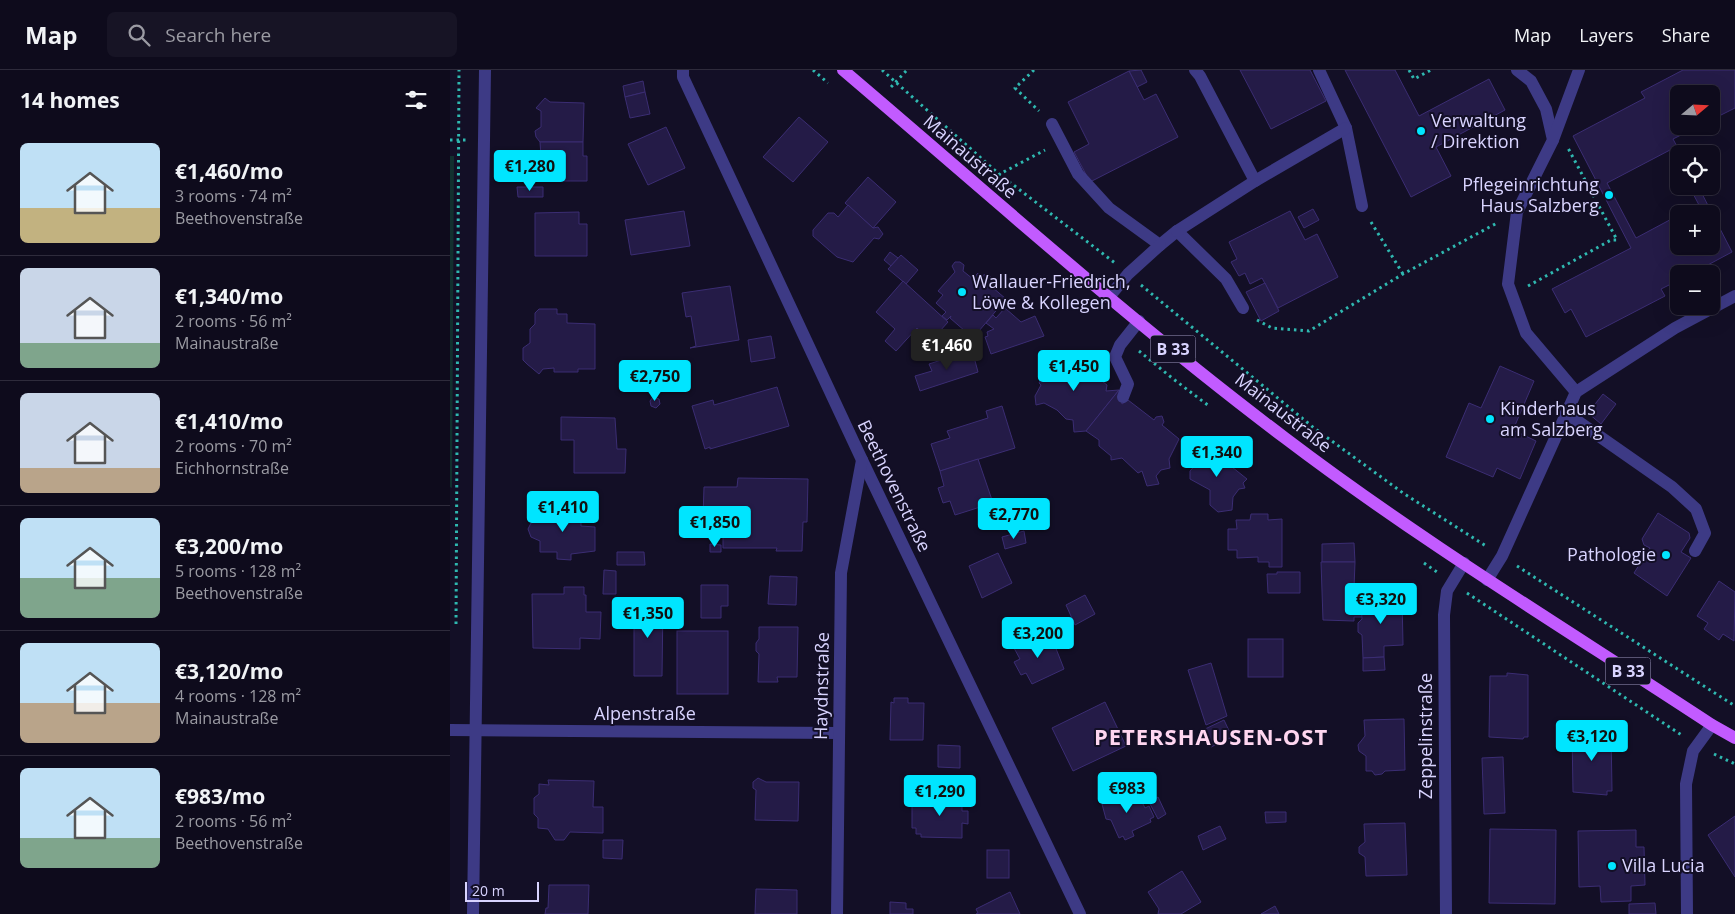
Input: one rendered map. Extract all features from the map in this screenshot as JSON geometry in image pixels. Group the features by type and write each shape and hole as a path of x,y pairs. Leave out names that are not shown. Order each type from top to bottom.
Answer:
{"main road":[{"name":"Mainaustraße","path":"843,70 983,192 1109,297 1283,437 1387,513 1487,580 1735,738"}],"street":[{"path":"473,914 484,70"},
{"path":"1318,70 1346,128 1362,206"},
{"path":"1517,70 1531,81 1546,109 1553,140"},
{"path":"1576,392 1526,334 1508,284 1518,212 1553,140 1579,70"},
{"name":"Beethovenstraße","path":"682,72 862,460 1080,914"},
{"path":"1202,72 1255,181"},
{"path":"1052,124 1078,174 1109,208 1160,245"},
{"path":"1109,297 1128,274 1177,231 1255,181 1346,128"},
{"path":"1177,231 1226,279 1243,308"},
{"path":"1487,580 1502,556 1576,392 1675,328 1735,296"},
{"path":"1123,397 1128,384 1115,357 1120,345 1139,321"},
{"path":"1566,413 1672,487 1696,509 1704,533 1695,550"},
{"name":"Haydnstraße","path":"837,914 841,573 862,460"},
{"name":"Zeppelinstraße","path":"1446,914 1444,615 1447,591 1464,563"},
{"path":"1687,914 1686,784 1693,751 1712,725"},
{"name":"Alpenstraße","path":"450,730 839,733"}],"path":[{"path":"456,630 459,70"},
{"path":"882,70 999,174 1128,274 1314,428 1403,493 1735,706"},
{"path":"879,101 908,70"},
{"path":"1034,70 1014,88 1052,124"},
{"path":"1409,70 1414,79 1432,70"},
{"path":"983,192 999,174 1061,142"},
{"path":"1512,294 1611,240 1616,240 1567,145"},
{"path":"1362,206 1403,274"},
{"path":"1243,308 1258,322 1272,328 1309,331 1403,274 1518,212"}],"green space":[{"path":"450,156 454,156 452,488 450,487"}],"building":[{"path":"1141,70 1147,82 1137,87 1129,71"},
{"path":"1240,70 1310,70 1326,101 1271,129"},
{"name":"Verwaltung / Direktion","path":"1345,70 1395,70 1419,116 1489,79 1505,110 1436,147 1451,176 1411,197"},
{"name":"Pflegeinrichtung Haus Salzberg","path":"1683,70 1735,70 1735,108 1720,116 1720,85 1670,85 1670,135 1681,135 1673,139 1676,145 1670,145 1670,150 1607,183 1636,238 1670,220 1670,255 1720,255 1720,229 1732,252 1708,265 1670,265 1670,284 1661,289 1665,296 1586,337 1571,309 1565,313 1552,289 1631,248 1573,136 1645,98 1641,92"},
{"path":"1129,71 1144,100 1156,94 1178,137 1090,182 1074,152 1089,144 1068,102"},
{"path":"643,81 645,92 625,97 623,86"},
{"path":"645,92 650,114 630,118 625,97"},
{"path":"545,98 550,102 584,103 583,142 540,142 536,137 535,131 541,127 541,111 536,108"},
{"path":"799,117 828,142 793,182 763,157"},
{"path":"666,127 685,168 648,185 628,144"},
{"path":"540,142 583,142 583,156 587,156 587,181 536,181 536,156 541,156"},
{"path":"868,177 896,202 873,228 845,203"},
{"path":"517,187 543,187 543,197 518,197"},
{"name":"Pflegeinrichtung Haus Salzberg","path":"1694,195 1703,195 1708,205 1699,205"},
{"path":"848,205 873,228 878,227 883,234 879,239 874,238 853,262 837,257 813,236 813,230 828,213 834,213 838,217"},
{"path":"1313,209 1319,220 1304,228 1298,217"},
{"path":"684,211 690,246 631,255 625,220"},
{"path":"1290,211 1305,240 1317,234 1338,277 1278,308 1262,278 1250,284 1245,273 1239,276 1231,262 1237,259 1229,242"},
{"path":"579,212 579,224 587,224 587,256 535,256 535,213"},
{"path":"890,252 898,258 891,266 884,260"},
{"path":"901,255 918,270 906,284 888,269"},
{"path":"955,262 960,262 964,265 963,271 973,279 978,273 981,276 987,274 992,278 992,287 1006,299 973,338 950,318 951,316 947,320 942,316 946,312 936,303 943,295 938,291 955,272 952,266"},
{"path":"903,281 948,322 931,341 917,328 896,351 885,341 895,329 876,312"},
{"path":"1265,283 1279,311 1261,321 1246,292"},
{"path":"730,286 739,340 690,348 696,346 691,316 686,317 682,293"},
{"path":"1005,308 1021,322 1035,316 1044,336 991,354 985,337 988,336 987,332 994,329 986,323 993,315 996,318"},
{"path":"539,309 557,309 557,314 567,314 567,323 595,324 595,369 578,369 578,372 554,372 554,368 543,369 539,374 523,360 523,348 530,343 530,329 535,324 535,313"},
{"path":"771,336 775,358 751,362 748,340"},
{"path":"966,352 968,359 974,357 978,372 920,391 915,376 932,371 929,364"},
{"path":"1067,356 1081,366 1090,362 1090,372 1107,385 1106,391 1119,390 1086,431 1074,432 1073,420 1066,419 1057,410 1044,403 1036,405 1035,396 1041,385 1039,383 1047,369 1044,362"},
{"name":"Kinderhaus am Salzberg","path":"1500,366 1534,381 1513,430 1536,441 1520,479 1497,468 1493,477 1446,457 1469,403 1481,408"},
{"path":"777,387 789,426 705,449 692,406 713,400 714,405"},
{"path":"1119,390 1122,404 1128,400 1154,420 1156,417 1162,416 1164,422 1162,425 1179,439 1169,459 1170,468 1161,470 1156,476 1159,484 1147,486 1142,471 1138,473 1122,458 1111,460 1111,456 1099,446 1099,440 1086,431"},
{"path":"1603,394 1616,404 1601,424 1588,413"},
{"path":"653,397 659,399 660,404 656,408 651,406 650,401"},
{"path":"1002,406 1015,448 940,471 931,444 950,438 947,431 988,418 986,411"},
{"path":"561,417 615,418 617,449 626,449 625,473 574,473 574,440 561,440"},
{"path":"1203,444 1219,457 1224,451 1231,457 1227,463 1247,479 1243,483 1245,488 1239,489 1233,497 1232,510 1218,512 1210,505 1210,490 1190,479 1190,471 1198,462 1193,457"},
{"path":"978,459 993,503 955,515 950,501 943,503 938,488 944,486 940,471"},
{"path":"738,478 808,479 807,522 803,522 802,551 776,551 777,548 723,548 723,527 710,527 710,518 703,518 704,487 737,487"},
{"path":"541,509 581,510 581,526 595,527 595,551 571,554 571,560 557,559 557,552 540,552 540,541 531,537 528,529 531,523 540,520"},
{"name":"Pathologie","path":"1658,513 1689,533 1690,538 1681,552 1691,558 1667,596 1634,573 1650,548 1644,545 1642,539"},
{"path":"1251,514 1268,514 1268,520 1282,519 1282,567 1269,567 1269,562 1258,562 1258,557 1237,558 1237,550 1228,550 1228,529 1237,529 1236,520 1250,520"},
{"path":"1024,531 1026,543 1005,549 1002,537"},
{"path":"1354,543 1355,562 1322,562 1322,544"},
{"path":"710,544 721,545 721,552 710,552"},
{"path":"617,552 644,552 645,565 617,565"},
{"path":"998,553 1012,583 982,598 969,566"},
{"path":"1321,562 1355,562 1354,588 1363,588 1362,617 1354,617 1354,621 1323,620"},
{"path":"604,570 616,571 616,594 603,594"},
{"path":"1277,572 1300,572 1300,593 1268,593 1267,574 1277,574"},
{"path":"770,576 797,577 796,605 768,604"},
{"path":"1719,581 1735,592 1734,641 1723,634 1719,640 1704,629 1708,623 1697,616"},
{"path":"701,585 728,585 728,606 721,606 721,618 701,618"},
{"path":"564,587 584,587 586,612 601,612 600,639 580,638 580,649 533,648 532,594 564,594"},
{"path":"1085,595 1095,614 1075,625 1066,605"},
{"path":"1402,597 1403,645 1384,646 1384,657 1363,658 1362,635 1358,632 1358,623 1362,619 1361,598"},
{"path":"634,602 663,602 662,676 634,676"},
{"path":"759,627 798,627 797,677 777,677 778,682 758,682 759,654 756,651 756,643 759,639"},
{"path":"677,631 728,631 728,694 677,694"},
{"path":"1047,633 1053,646 1055,646 1064,669 1032,684 1026,673 1021,675 1014,662 1020,659 1014,648"},
{"path":"1248,639 1283,639 1283,677 1248,677"},
{"path":"1384,657 1385,670 1363,671 1363,658"},
{"path":"1211,663 1227,716 1206,725 1188,670"},
{"path":"1507,673 1528,675 1528,737 1523,739 1489,737 1490,676 1507,676"},
{"path":"894,698 908,698 908,703 924,703 923,740 890,740 891,702 894,703"},
{"path":"1105,702 1126,746 1073,771 1052,728"},
{"path":"1404,719 1405,770 1385,771 1382,774 1375,775 1372,771 1366,771 1366,756 1359,751 1358,745 1365,736 1364,720"},
{"path":"1224,720 1232,737 1211,747 1203,730"},
{"path":"1591,729 1611,731 1612,791 1607,791 1607,795 1573,792 1572,731 1590,731"},
{"path":"938,745 960,746 960,768 938,767"},
{"path":"1503,757 1505,813 1484,814 1482,758"},
{"path":"758,778 766,782 799,782 798,821 755,820 756,790 753,788 753,782"},
{"path":"548,780 594,781 593,807 603,807 603,833 570,832 564,840 555,840 548,829 538,828 538,818 534,814 534,798 539,794 539,784 549,785"},
{"path":"1135,788 1145,808 1149,806 1154,817 1150,819 1151,822 1132,831 1134,836 1125,840 1123,836 1119,838 1111,820 1106,819 1102,804"},
{"path":"922,796 962,797 962,811 968,811 968,824 962,823 962,838 921,837 921,834 916,834 916,828 912,828 912,806 922,806"},
{"path":"1158,797 1166,814 1158,819 1149,802"},
{"path":"1265,812 1286,812 1286,822 1266,823"},
{"path":"1735,816 1735,877 1708,835"},
{"path":"1405,823 1407,875 1366,876 1365,857 1359,853 1359,847 1365,842 1364,824"},
{"path":"1220,826 1226,839 1203,850 1198,836"},
{"path":"1490,829 1556,830 1555,904 1489,903"},
{"name":"Villa Lucia","path":"1636,830 1636,847 1644,847 1645,885 1631,886 1631,901 1601,902 1600,886 1579,887 1578,831"},
{"path":"603,840 623,840 622,859 603,858"},
{"path":"987,850 1009,850 1009,878 987,878"},
{"path":"1182,871 1201,902 1181,914 1158,914 1159,909 1148,892"},
{"path":"549,885 589,885 588,914 545,914 546,908 548,908"},
{"path":"756,889 797,890 797,914 755,914"},
{"path":"1010,892 1020,914 976,914 978,913 976,909"},
{"path":"890,902 906,903 906,909 913,909 913,914 890,914"},
{"path":"1655,903 1656,914 1629,914 1629,904"},
{"path":"1275,906 1279,914 1261,914"}],"place":[{"name":"Verwaltung / Direktion","path":"1421,131"},
{"name":"Pflegeinrichtung Haus Salzberg","path":"1609,195"},
{"name":"Wallauer-Friedrich, Löwe & Kollegen","path":"962,292"},
{"name":"Kinderhaus am Salzberg","path":"1490,419"},
{"name":"Pathologie","path":"1666,555"},
{"name":"Villa Lucia","path":"1612,866"}],"district":[{"name":"PETERSHAUSEN-OST","path":"1211,737"}]}
